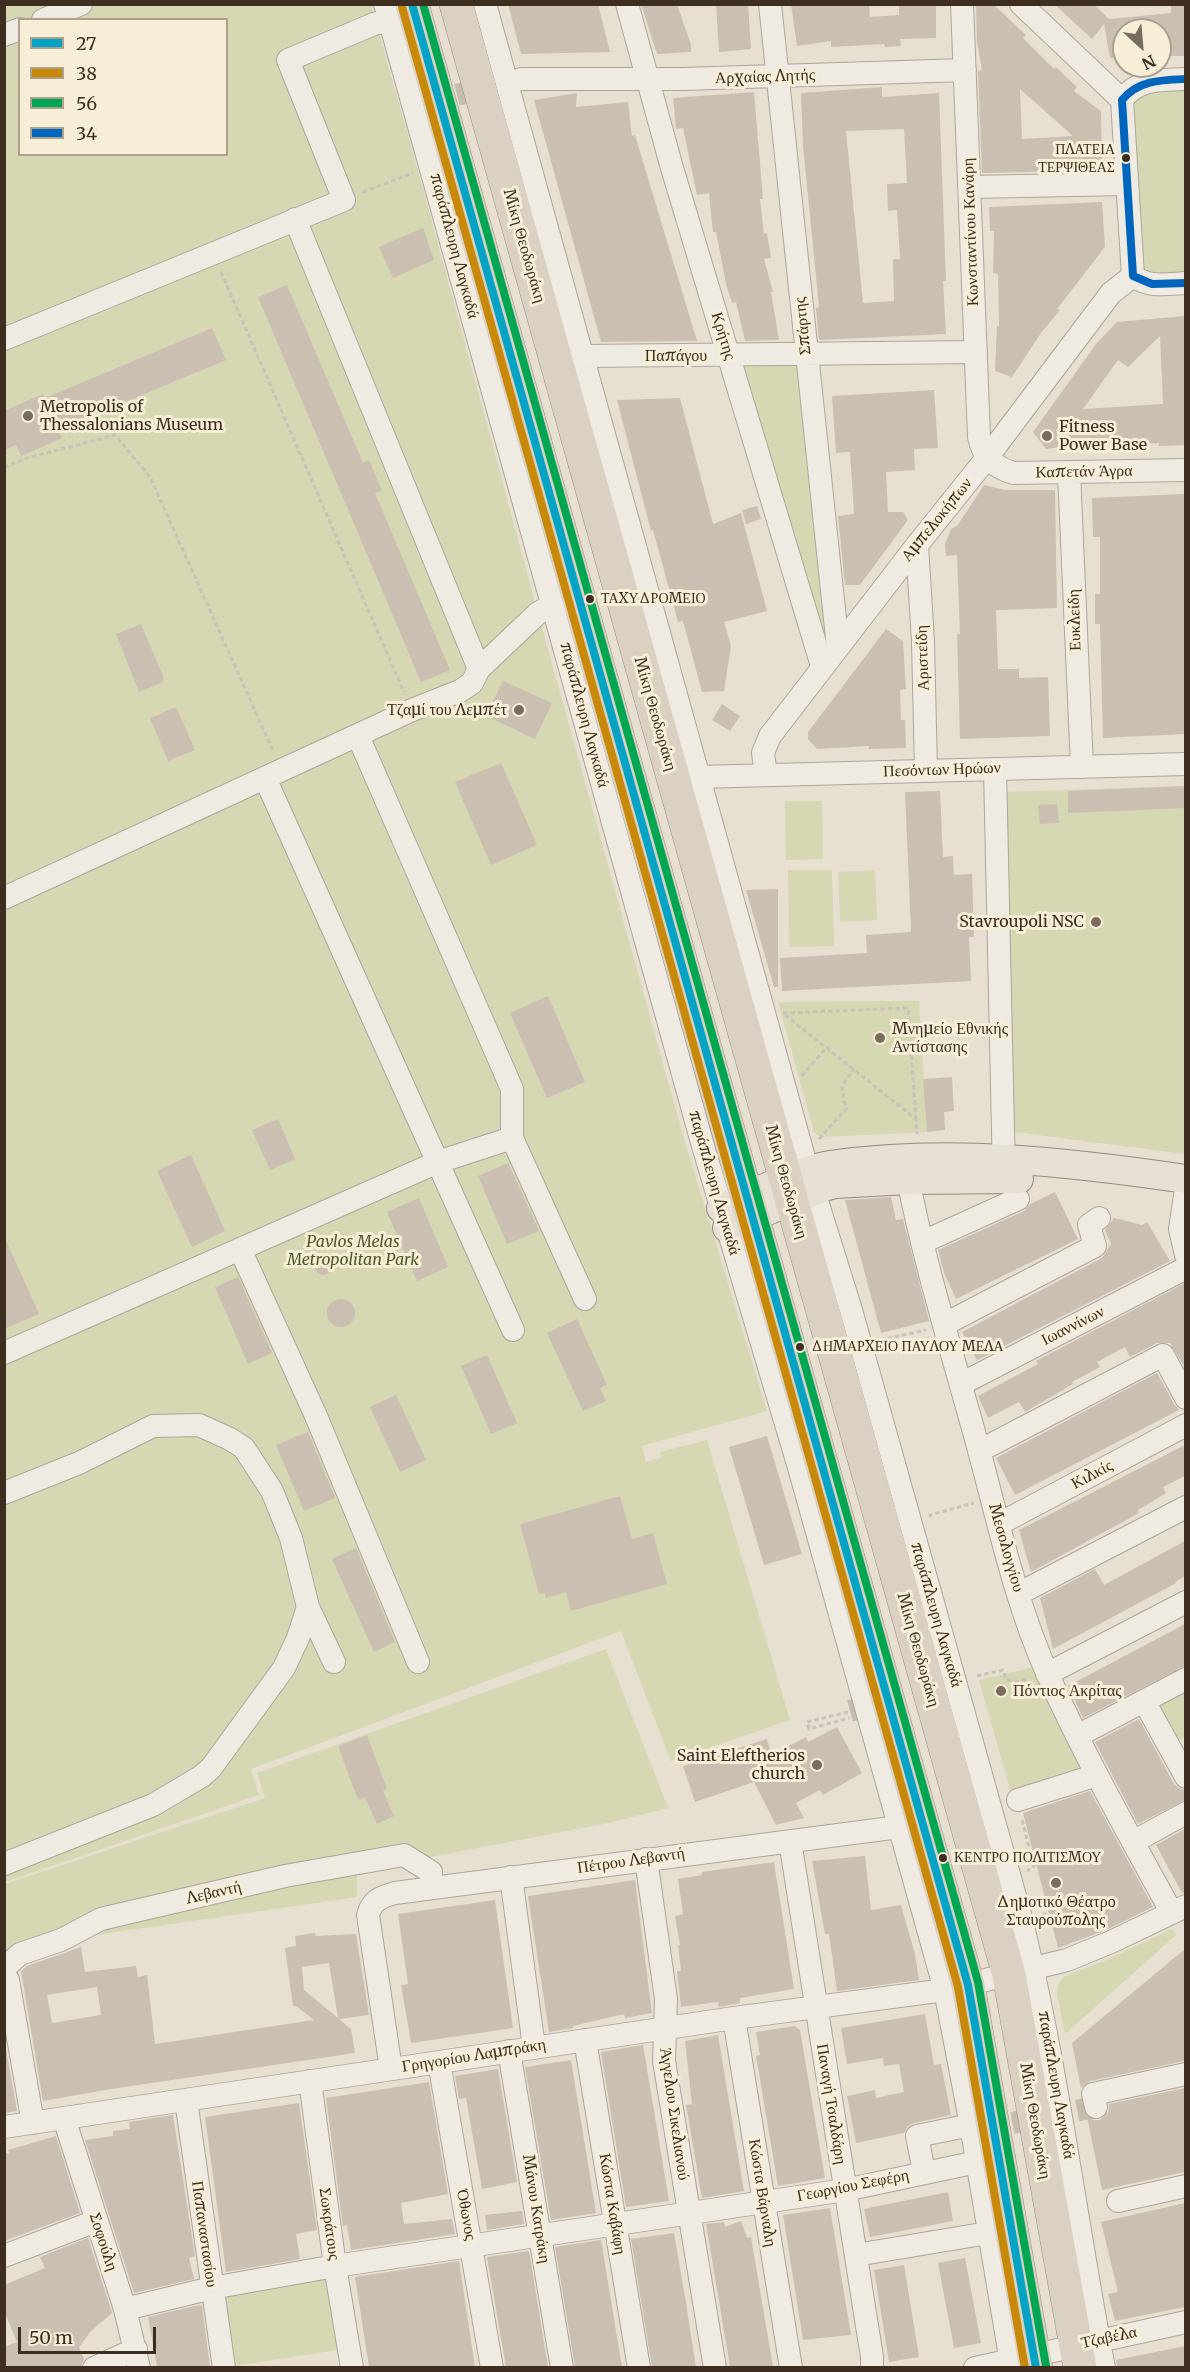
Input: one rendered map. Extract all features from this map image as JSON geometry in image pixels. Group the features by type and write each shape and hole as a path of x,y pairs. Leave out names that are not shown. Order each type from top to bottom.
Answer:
{"highway":[{"name":"Μίκη Θεοδωράκη","path":"456,4 570,359 799,1186 1022,1972 1085,2351"},
{"path":"396,10 566,602 736,1213 956,1988 1023,2363"}],"main road":[{"path":"736,1213 799,1186 830,1165 910,1158 1009,1178 1050,1161 1185,1191"}],"street":[{"path":"48,18 81,4"},
{"path":"485,4 570,359 698,777 799,1186"},
{"name":"Κρήτης","path":"627,4 646,78 822,666"},
{"name":"Σπάρτης","path":"770,4 838,646"},
{"name":"Κωνσταντίνου Κανάρη","path":"962,4 979,437 986,459"},
{"path":"1021,4 1122,100"},
{"path":"4,339 344,200 288,60 374,24 396,10"},
{"name":"παράπλευρη Λαγκαδά","path":"396,10 431,165 566,602"},
{"name":"Αρχαίας Λητής","path":"521,79 778,76 965,70"},
{"path":"1185,79 1146,82 1129,90 1122,100 1133,276 1141,282 1152,285 1185,283"},
{"path":"969,187 1127,184"},
{"path":"295,219 479,669"},
{"name":"Αμπελοκήπων","path":"766,775 763,753 770,736 822,666 986,459 1112,292 1133,276"},
{"name":"Παπάγου","path":"570,359 976,352"},
{"name":"Καπετάν Άγρα","path":"986,459 1014,473 1185,470"},
{"name":"Ευκλείδη","path":"1069,473 1082,767"},
{"name":"Αριστείδη","path":"917,545 923,642 926,771"},
{"path":"4,898 412,710 460,691 472,683 479,669 538,613 566,602"},
{"path":"358,736 512,1089 512,1138 585,1299"},
{"name":"Πεσόντων Ηρώων","path":"698,777 1185,764"},
{"path":"923,1242 1009,1178 995,769"},
{"path":"274,775 438,1162 513,1330"},
{"path":"4,1353 438,1162 512,1138"},
{"name":"Μεσολογγίου","path":"910,1158 937,1327 961,1384 1018,1594 1047,1674 1077,1736 1133,1842 1179,1910"},
{"path":"1185,1191 1180,1229 1185,1255"},
{"name":"παράπλευρη Λαγκαδά","path":"736,1213 859,1712 956,1988 971,2125 988,2233 1023,2363"},
{"path":"937,1327 1095,1246 1089,1225 1099,1218"},
{"path":"240,1249 316,1416 418,1662"},
{"name":"Ιωαννίνων","path":"961,1384 1185,1268"},
{"path":"979,1451 1163,1355 1185,1398"},
{"path":"4,1493 79,1463 153,1426 199,1425 244,1448 272,1491 291,1538 308,1607 334,1662"},
{"name":"Κιλκίς","path":"999,1524 1185,1425"},
{"path":"1018,1594 1185,1507"},
{"path":"1047,1674 1185,1602"},
{"path":"4,1864 153,1805 202,1776 211,1768 284,1668 298,1638 308,1607"},
{"path":"1077,1736 1185,1679"},
{"path":"1144,1701 1178,1746 1185,1777"},
{"path":"1018,1800 1097,1775"},
{"path":"1133,1842 1185,1813"},
{"name":"Πέτρου Λεβαντή","path":"391,2069 368,1919 369,1910 374,1901 395,1893 899,1827"},
{"name":"Παναγή Τσαλδάρη","path":"790,1841 872,2367"},
{"name":"Λεβαντή","path":"5,1973 20,1954 61,1940 101,1920 285,1876 404,1855 431,1872"},
{"name":"Άγγελου Σικελιανού","path":"646,1859 666,1999 664,2061 714,2367"},
{"path":"511,1877 534,2047"},
{"name":"Γρηγορίου Λαμπράκη","path":"4,2127 664,2028 956,1988 1067,1960 1179,1910"},
{"path":"5,1973 33,2122"},
{"name":"Κώστα Βάρναλη","path":"734,2018 791,2367"},
{"name":"Κώστα Καβάφη","path":"585,2040 639,2367"},
{"name":"Μάνου Κατράκη","path":"509,2051 562,2367"},
{"name":"Όθωνος","path":"440,2062 492,2367"},
{"path":"1095,2101 1185,2074"},
{"name":"Σωκράτους","path":"310,2081 335,2266 352,2367"},
{"name":"Παπαναστασίου","path":"186,2100 224,2367"},
{"name":"Σοφούλη","path":"64,2118 125,2309 137,2358"},
{"path":"924,2172 917,2136 971,2125"},
{"name":"Γεωργίου Σεφέρη","path":"125,2309 212,2288 335,2266 845,2190 977,2162"},
{"path":"1118,2201 1185,2186"},
{"path":"4,2256 96,2221"},
{"path":"856,2256 988,2233"},
{"name":"Τζαβέλα","path":"975,2367 1023,2363 1085,2351 1185,2322"},
{"path":"1085,2351 1104,2367"},
{"path":"94,2367 137,2358"}],"path":[{"path":"344,200 431,165"},
{"path":"213,254 412,710"},
{"path":"4,467 27,458 115,435 150,477 274,775"},
{"path":"774,1007 916,1119"},
{"path":"783,1013 908,1008 916,1119 910,1158"},
{"path":"795,1083 826,1048"},
{"path":"816,1143 847,1108 842,1086 854,1069"},
{"path":"884,1339 937,1327"},
{"path":"930,1515 992,1498"},
{"path":"977,1676 1003,1670 1006,1678 1015,1682 1047,1674"},
{"path":"859,1712 809,1729 807,1722 859,1712"},
{"path":"1018,1800 1034,1866 1027,1872"}],"green space":[{"name":"Pavlos Melas Metropolitan Park","path":"4,5 371,5 682,1132 767,1411 642,1446 646,1462 661,1458 660,1452 707,1440 790,1720 671,1761 621,1631 251,1769 259,1795 5,1882"},
{"path":"1185,80 1185,283 1141,282 1129,90"},
{"path":"805,355 838,647 822,666 729,356"},
{"name":"Stavroupoli NSC","path":"1185,786 1185,1154 1014,1132 1004,792"},
{"path":"785,801 822,801 823,859 786,860"},
{"path":"788,870 832,870 834,946 789,947"},
{"path":"875,870 877,920 840,922 838,872"},
{"path":"919,1001 927,1132 820,1137 814,1132 778,1002"},
{"path":"606,1649 668,1808 604,1824 357,1871 357,1897 88,1936 5,1961 5,1884 265,1798 257,1773"},
{"path":"1039,1666 1092,1773 1013,1799 979,1680"},
{"path":"1185,1684 1185,1737 1172,1744 1150,1703"},
{"path":"1172,1929 1176,1935 1065,2034 1057,1994 1058,1985 1065,1976 1102,1962"},
{"path":"326,2279 337,2350 235,2366 224,2296"}],"building":[{"path":"508,4 598,4 610,52 521,54"},
{"path":"641,4 677,4 691,45 691,52 657,54"},
{"path":"716,4 748,4 751,49 719,52"},
{"path":"791,4 869,4 870,17 899,15 899,4 936,4 936,38 900,39 901,46 885,47 884,44 831,47 831,41 797,46"},
{"path":"976,4 993,4 1026,35 1023,38 1054,69 1056,67 1077,87 1074,91 1101,111 1102,166 982,173 978,71 982,70 977,42","holes":["1020,89 1073,136 1022,139"]},
{"path":"1054,4 1093,4 1109,19 1112,19 1112,58 1110,58 1104,24 1092,39"},
{"path":"1171,4 1185,4 1185,56 1172,56 1172,18 1119,18 1171,13"},
{"path":"882,87 882,97 939,93 946,334 819,340 816,308 819,307 803,146 801,93","holes":["904,129 907,183 887,184 888,211 897,210 900,259 893,259 894,301 863,303 846,131"]},
{"path":"754,92 763,199 760,199 764,234 767,233 771,258 764,259 773,292 771,292 779,340 745,341 736,302 732,303 726,284 716,232 713,232 709,193 697,195 683,128 676,129 673,98"},
{"path":"577,93 576,107 628,102 632,136 635,135 697,341 601,342 534,100"},
{"path":"1102,202 1105,247 1057,309 1060,310 1041,333 1012,377 995,371 997,326 999,326 998,274 993,273 994,231 990,231 989,207"},
{"path":"423,228 434,260 393,278 379,247"},
{"path":"287,285 363,463 369,460 382,491 375,493 450,670 421,682 258,297"},
{"path":"1185,316 1185,445 1159,446 1159,443 1090,446 1090,443 1046,449 1033,432 1096,344 1117,322","holes":["1160,336 1163,404 1083,409 1118,360 1128,367"]},
{"path":"212,328 226,360 58,430 62,438 21,456 16,445 4,450 4,411 43,394 45,398"},
{"path":"934,390 938,448 914,449 915,470 886,472 888,512 903,512 908,520 860,585 845,585 838,516 854,514 850,452 836,453 832,396"},
{"path":"680,398 713,524 741,513 767,611 724,622 731,646 724,691 702,692 683,621 678,622 653,530 651,531 617,400"},
{"path":"984,485 1005,490 1055,490 1057,608 996,610 998,669 1019,669 1019,678 1048,677 1050,736 960,739 957,555 946,556 945,544 951,529 957,526"},
{"path":"1185,494 1185,734 1103,738 1100,624 1095,624 1095,594 1100,594 1100,537 1093,537 1092,498"},
{"path":"757,506 761,519 746,524 742,510"},
{"path":"141,624 163,676 163,682 139,692 116,634"},
{"path":"886,629 903,641 906,689 900,690 901,720 905,720 906,748 869,749 869,746 817,749 808,739 808,732"},
{"name":"Τζαμί του Λεμπέτ","path":"503,681 552,703 535,739 486,716"},
{"path":"722,704 740,716 730,731 712,720"},
{"path":"176,707 195,750 168,761 150,718"},
{"path":"501,763 537,845 491,865 455,782"},
{"path":"1185,786 1185,808 1068,813 1068,791"},
{"path":"940,791 943,857 953,856 954,875 972,874 974,937 969,937 971,981 782,991 780,958 867,953 866,935 911,932 905,792"},
{"path":"1057,804 1059,823 1040,824 1038,805"},
{"path":"778,889 778,987 774,987 746,890"},
{"path":"548,996 585,1082 547,1098 510,1013"},
{"path":"952,1077 954,1111 944,1112 945,1130 927,1132 923,1079"},
{"path":"278,1119 295,1159 270,1170 252,1130"},
{"path":"191,1155 225,1231 192,1247 157,1171"},
{"path":"508,1163 539,1231 507,1244 478,1176"},
{"path":"1055,1192 1078,1239 956,1299 944,1273 938,1250 1024,1211 1030,1204"},
{"path":"891,1197 896,1220 903,1219 929,1321 881,1333 845,1200"},
{"path":"419,1198 448,1267 417,1281 387,1212"},
{"path":"1114,1218 1142,1225 1147,1222 1170,1261 977,1360 962,1332 1102,1258 1111,1244 1105,1230"},
{"path":"4,1236 39,1314 4,1329"},
{"path":"323,1259 331,1267 323,1275 315,1267"},
{"path":"238,1277 272,1353 248,1364 215,1287"},
{"path":"1185,1283 1185,1368 1170,1343 1157,1343 1130,1357 1125,1347 1097,1362 1100,1367 1025,1412 1019,1402 988,1418 978,1396 1038,1364 1036,1361"},
{"path":"341,1299 351,1303 355,1313 351,1323 341,1327 331,1323 327,1313 331,1303"},
{"path":"577,1319 607,1385 600,1388 606,1401 583,1411 547,1333"},
{"path":"487,1355 517,1423 491,1434 461,1366"},
{"path":"1157,1373 1179,1410 1015,1495 996,1458"},
{"path":"396,1395 426,1460 400,1472 370,1407"},
{"path":"308,1432 335,1498 304,1511 276,1445"},
{"path":"767,1436 802,1554 764,1565 729,1447"},
{"path":"1185,1445 1185,1476 1163,1487 1166,1493 1138,1510 1139,1513 1031,1572 1019,1530"},
{"path":"620,1496 632,1539 653,1533 667,1584 571,1611 566,1592 546,1598 545,1593 539,1594 520,1524"},
{"path":"1185,1541 1185,1576 1053,1649 1040,1598 1095,1569 1104,1585"},
{"path":"356,1548 395,1642 374,1652 332,1559"},
{"path":"1185,1624 1185,1666 1083,1718 1068,1686"},
{"path":"1139,1719 1174,1784 1185,1790 1185,1800 1138,1824 1095,1742"},
{"path":"837,1727 862,1773 823,1795 820,1790 796,1803 804,1818 776,1825 754,1782 695,1802 683,1766 767,1739 772,1755 806,1737 808,1742"},
{"path":"367,1735 387,1789 383,1791 394,1816 377,1824 365,1797 358,1800 338,1746"},
{"path":"1090,1791 1153,1907 1106,1930 1058,1948 1023,1813"},
{"path":"1185,1829 1185,1893 1182,1893 1156,1845"},
{"path":"865,1856 871,1910 901,1905 915,1954 919,1980 837,1991 829,1934 825,1934 812,1861"},
{"path":"774,1862 794,1989 740,1998 740,2003 719,2007 718,2002 681,2007 677,1971 681,1971 678,1945 680,1945 675,1916 683,1914 678,1879 702,1875 702,1872"},
{"path":"635,1880 652,2013 625,2018 624,2014 549,2032 528,1896"},
{"path":"495,1900 513,2028 411,2043 401,1985 408,1984 398,1914"},
{"path":"315,1933 316,1936 356,1934 369,2015 339,2019 351,2029 355,2053 43,2101 21,1971 27,1966 81,1947 85,1972 136,1966 138,1977 147,1975 155,2044 314,2020 293,2006 285,1948 296,1946 295,1936","holes":["329,1963 338,2018 304,1990 302,1967","97,1987 101,2015 52,2023 47,1995"]},
{"path":"1185,1949 1185,2061 1090,2081 1081,2088 1072,2043"},
{"path":"925,2014 934,2065 941,2064 951,2115 914,2123 908,2126 904,2133 856,2143 847,2096 875,2090 876,2098 904,2092 899,2064 884,2066 883,2058 847,2064 841,2028"},
{"path":"795,2026 800,2030 825,2178 778,2186 756,2056 760,2055 756,2032"},
{"path":"718,2035 744,2191 702,2198 686,2105 692,2104 685,2041"},
{"path":"4,2038 17,2111 4,2113"},
{"path":"643,2045 669,2201 626,2207 601,2052"},
{"path":"571,2060 596,2213 551,2220 525,2067"},
{"path":"498,2069 517,2182 482,2189 466,2098 459,2099 455,2076"},
{"path":"429,2082 448,2194 401,2203 404,2224 452,2219 455,2234 351,2250 347,2225 343,2226 326,2098"},
{"path":"1185,2088 1185,2172 1102,2190 1087,2117 1100,2120 1109,2111 1109,2104"},
{"path":"299,2103 317,2230 296,2234 300,2259 226,2272 205,2117"},
{"path":"173,2115 195,2256 189,2258 194,2279 134,2293 85,2140 113,2136 113,2131 130,2129 129,2122"},
{"path":"56,2136 80,2213 4,2241 4,2154 9,2153 8,2150"},
{"path":"948,2192 953,2221 870,2237 864,2209"},
{"path":"1185,2203 1185,2307 1115,2321 1108,2294 1118,2292 1101,2222"},
{"path":"830,2208 851,2335 803,2340 783,2215"},
{"path":"522,2211 524,2224 487,2230 485,2215"},
{"path":"741,2221 747,2238 751,2237 773,2367 730,2367 706,2224 724,2222 725,2227"},
{"path":"674,2233 696,2367 652,2367 631,2239"},
{"path":"88,2238 112,2313 91,2331 79,2347 84,2359 81,2367 4,2367 4,2347 17,2342 4,2311 4,2285 45,2268 40,2257"},
{"path":"601,2240 622,2367 575,2367 555,2247"},
{"path":"529,2251 548,2367 506,2367 487,2257"},
{"path":"965,2258 981,2343 954,2348 938,2263"},
{"path":"459,2261 475,2367 369,2367 355,2277"},
{"path":"904,2265 919,2357 889,2362 874,2270"},
{"path":"202,2306 210,2367 157,2367 148,2317"},
{"path":"1185,2346 1185,2367 1117,2367 1116,2360"}],"tunnel":[{"path":"425,103 492,86"},
{"path":"850,1711 977,1676"},
{"path":"980,2129 1096,2107"}],"transit line":[{"name":"27","path":"412,4 968,1985 1036,2368"},
{"name":"56","path":"423,4 978,1982 1046,2366"},
{"name":"38","path":"402,7 958,1987 1025,2368"},
{"name":"34","path":"1186,79 1151,82 1136,88 1122,100 1133,276 1152,284 1186,283"}],"place":[{"name":"ΠΛΑΤΕΙΑ ΤΕΡΨΙΘΕΑΣ","path":"1126,158"},
{"name":"Metropolis of Thessalonians Museum","path":"28,416"},
{"name":"Fitness Power Base","path":"1047,436"},
{"name":"ΤΑΧΥΔΡΟΜΕΙΟ","path":"590,599"},
{"name":"Τζαμί του Λεμπέτ","path":"519,710"},
{"name":"Stavroupoli NSC","path":"1096,922"},
{"name":"Μνημείο Εθνικής Αντίστασης","path":"880,1038"},
{"name":"ΔΗΜΑΡΧΕΙΟ ΠΑΥΛΟΥ ΜΕΛΑ","path":"800,1347"},
{"name":"Πόντιος Ακρίτας","path":"1001,1691"},
{"name":"Saint Eleftherios church","path":"817,1765"},
{"name":"ΚΕΝΤΡΟ ΠΟΛΙΤΙΣΜΟΥ","path":"943,1858"},
{"name":"Δημοτικό Θέατρο Σταυρούπολης","path":"1056,1883"}]}
